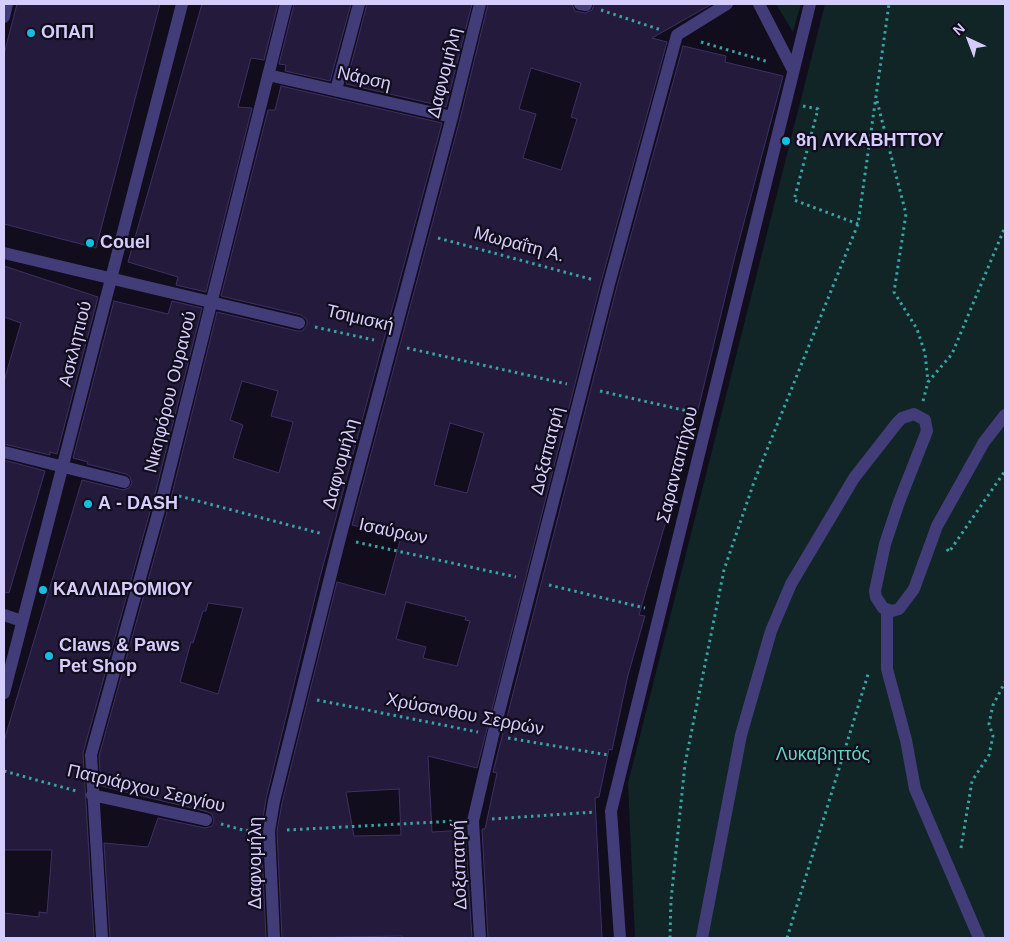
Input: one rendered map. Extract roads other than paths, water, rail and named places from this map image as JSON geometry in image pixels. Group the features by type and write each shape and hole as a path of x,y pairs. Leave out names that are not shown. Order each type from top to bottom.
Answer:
{"street":[{"path":"4,17 7,4"},
{"name":"Ασκληπιού","path":"4,693 182,4"},
{"name":"Νικηφόρου Ουρανού","path":"102,938 91,754 164,492 286,4"},
{"path":"336,90 359,4"},
{"name":"Δαφνομήλη","path":"274,938 269,831 274,800 302,697 340,538 390,344 422,234 480,4"},
{"name":"Δοξαπατρή","path":"480,938 473,820 493,735 609,284 677,35 727,4"},
{"path":"759,4 794,70"},
{"name":"Σαρανταπήχου","path":"620,938 611,810 810,4"},
{"name":"Νάρση","path":"268,74 452,117"},
{"name":"Τσιμισκή","path":"4,253 212,304 300,323"},
{"path":"702,938 742,735 770,631 780,607 854,478 902,418 914,414 925,420 927,431 899,502 876,581 878,604 888,611 899,609 914,589 933,534 984,442 1005,415"},
{"path":"4,452 124,482"},
{"path":"888,611 887,669 906,740 915,789 979,938"},
{"path":"4,615 22,621"},
{"name":"Πατριάρχου Σεργίου","path":"92,795 206,820"}],"place":[{"name":"ΟΠΑΠ","path":"31,33"},
{"name":"8η ΛΥΚΑΒΗΤΤΟΥ","path":"786,141"},
{"name":"Couel","path":"90,243"},
{"name":"A - DASH","path":"88,504"},
{"name":"ΚΑΛΛΙΔΡΟΜΙΟΥ","path":"43,590"},
{"name":"Claws & Paws Pet Shop","path":"49,656"}],"park label":[{"name":"Λυκαβηττός","path":"823,755"}]}
